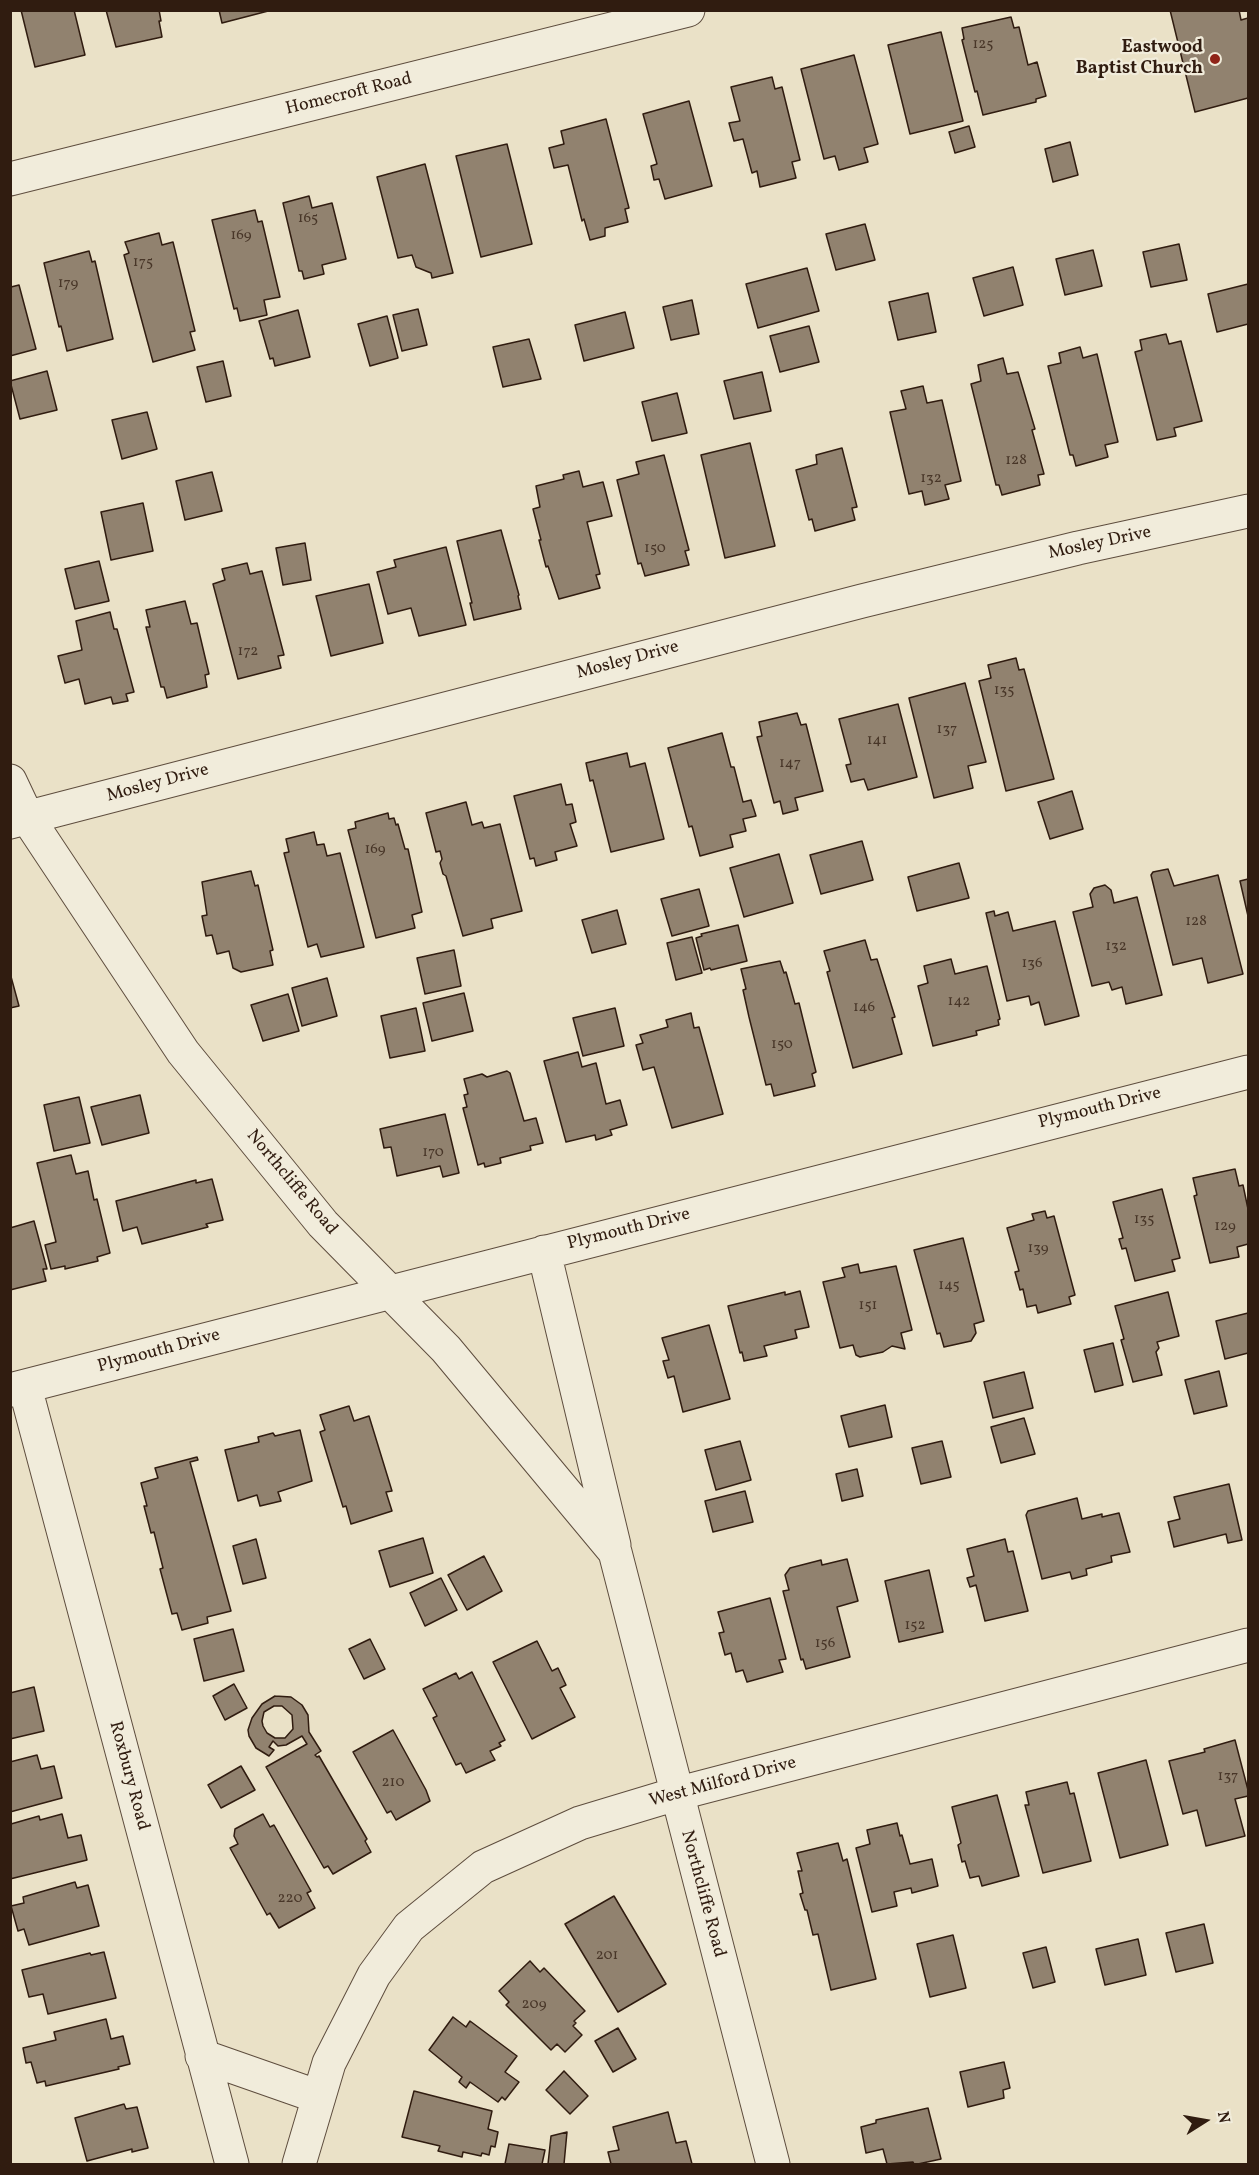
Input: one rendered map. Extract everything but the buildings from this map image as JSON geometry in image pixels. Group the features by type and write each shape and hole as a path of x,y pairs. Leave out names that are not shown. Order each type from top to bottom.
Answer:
{"street":[{"name":"Homecroft Road","path":"10,179 625,28 688,10"},
{"name":"Mosley Drive","path":"19,820 862,600 1078,548 1248,511"},
{"name":"Northcliffe Road","path":"10,781 19,820 183,1052 323,1224 446,1349 615,1552"},
{"name":"Plymouth Drive","path":"18,1388 1248,1072"},
{"name":"Northcliffe Road","path":"544,1252 615,1552 773,2164"},
{"name":"Roxbury Road","path":"18,1388 232,2164"},
{"name":"West Milford Drive","path":"299,2164 329,2063 374,1975 409,1927 483,1867 580,1823 676,1794 1248,1645"},
{"path":"202,2056 320,2097"}],"place":[{"name":"Eastwood Baptist Church","path":"1215,59"}]}
